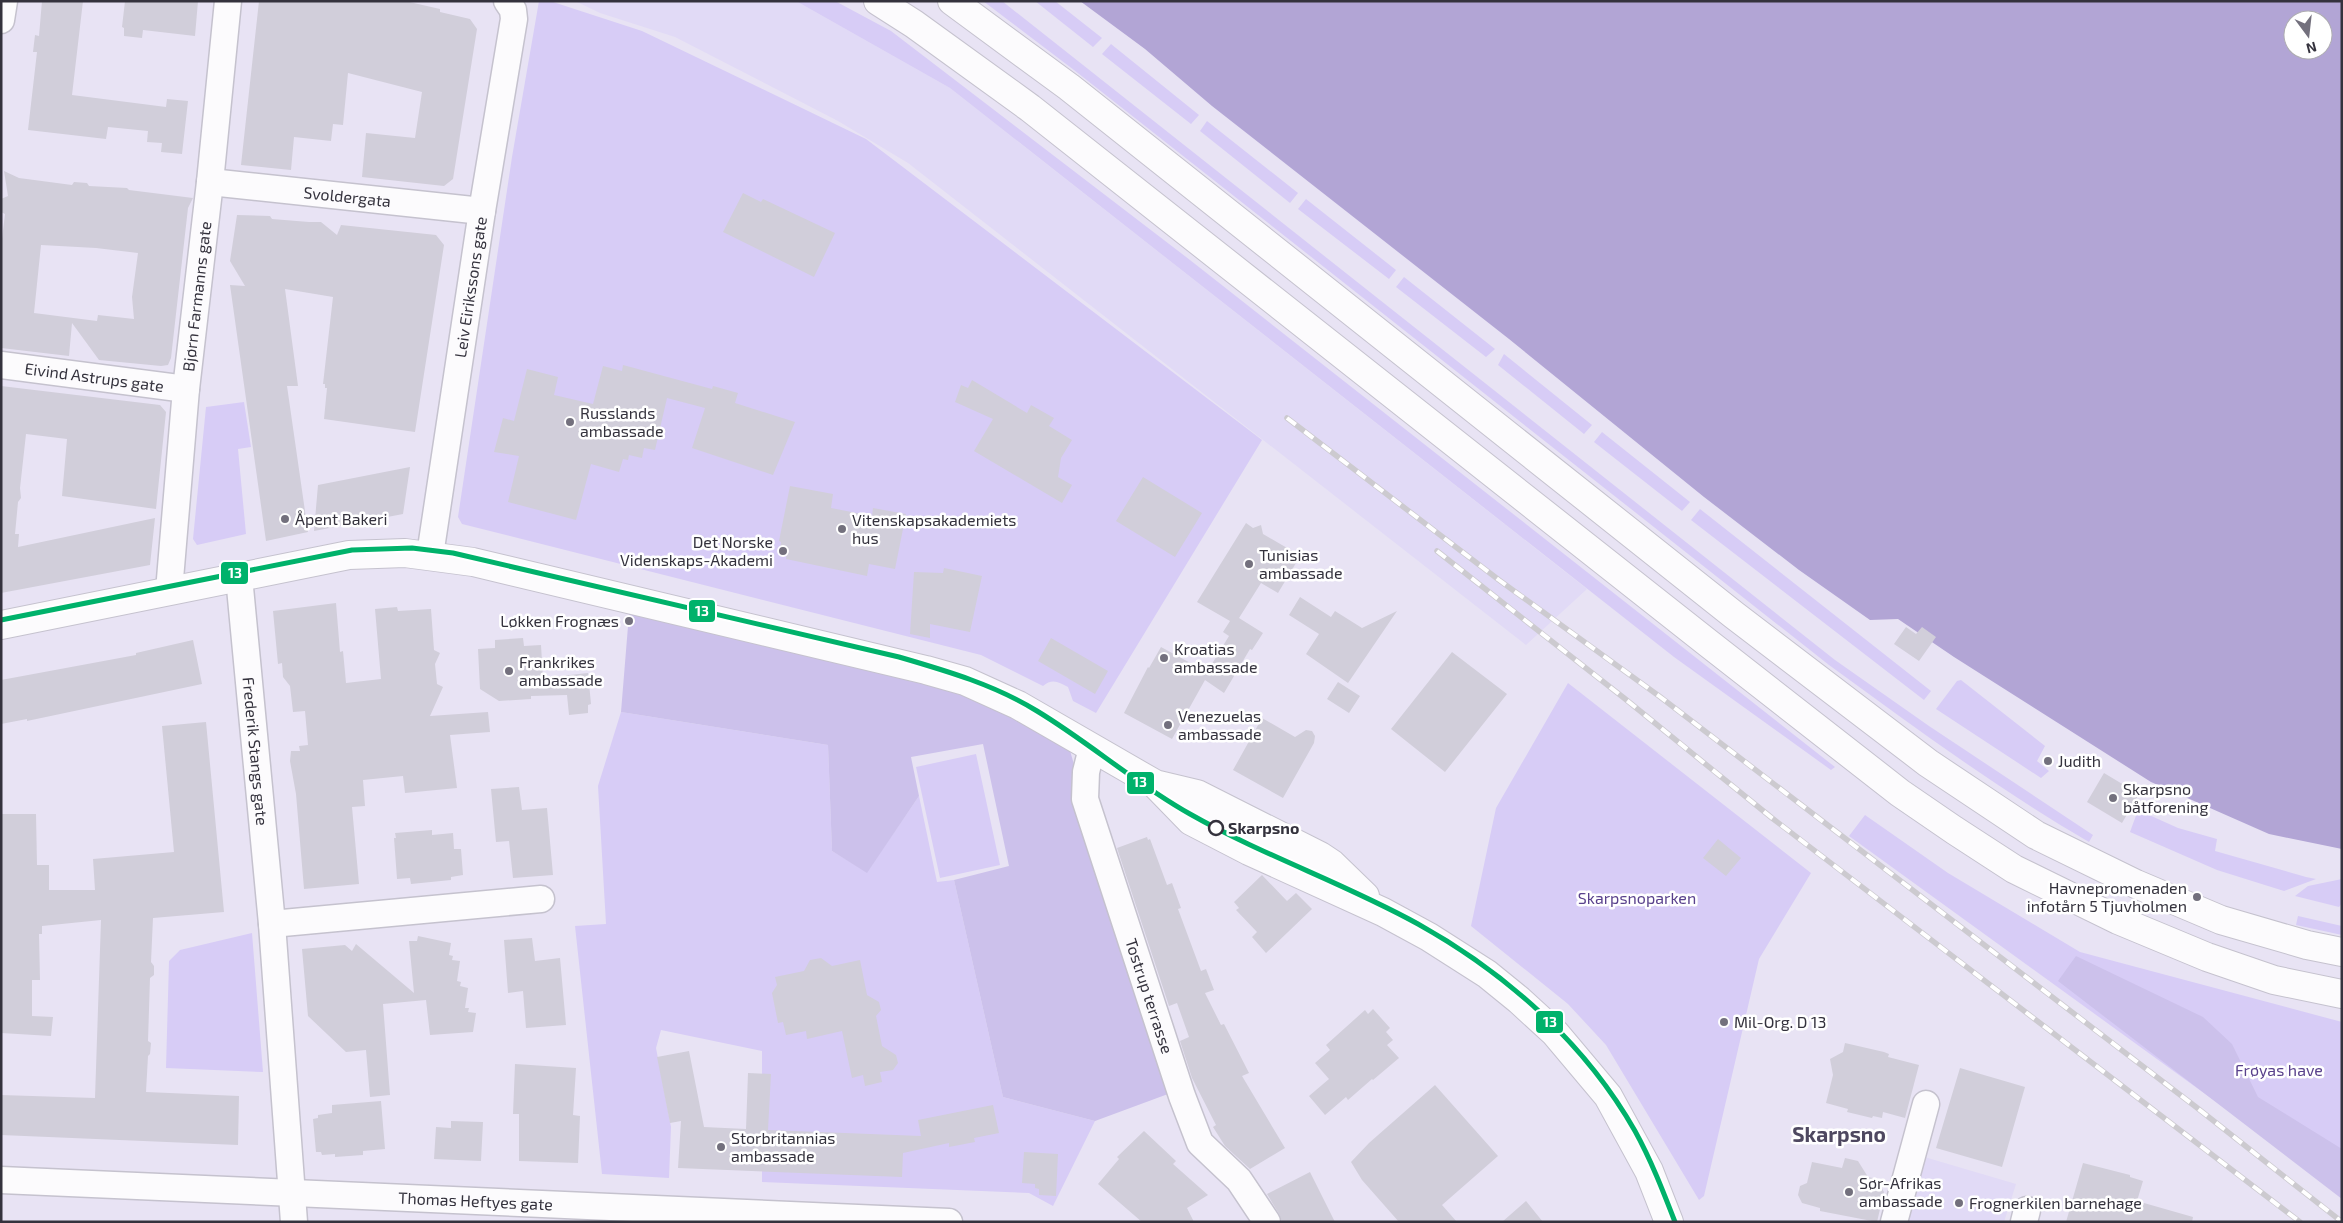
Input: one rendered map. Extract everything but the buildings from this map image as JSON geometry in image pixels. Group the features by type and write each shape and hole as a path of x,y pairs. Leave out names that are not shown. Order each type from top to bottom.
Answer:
{"main road":[{"path":"878,1 914,24 1030,108 1900,793 1954,830 2014,869 2118,920 2207,957 2274,980 2342,994"},
{"path":"952,1 1069,87 1734,615 1936,768 2036,835 2136,884 2221,920 2307,945 2342,952"},
{"path":"1,625 349,555 378,552 430,555 473,562 851,650 934,672 990,691 1134,770 1155,784 1197,794 1320,856 1332,864 1383,912 1444,946 1487,974 1555,1033 1608,1096 1649,1171 1669,1222"}],"street":[{"path":"1,20 4,1"},
{"name":"Bjørn Farmanns gate","path":"169,591 186,389 210,182 228,1"},
{"name":"Leiv Eirikssons gate","path":"430,555 511,10"},
{"name":"Svoldergata","path":"210,182 482,211"},
{"name":"Eivind Astrups gate","path":"1,365 186,389"},
{"name":"Frederik Stangs gate","path":"239,578 272,924 294,1222"},
{"name":"Tostrup terrasse","path":"1092,748 1086,772 1086,799 1182,1096 1200,1142 1239,1180 1267,1222"},
{"path":"272,924 541,899"},
{"path":"1894,1222 1926,1104"},
{"name":"Thomas Heftyes gate","path":"1,1180 667,1215 949,1222"}],"shaded area":[{"path":"575,1 796,1 950,88 1587,589 1526,645 908,163 838,121 675,37 600,13"},
{"path":"1080,1 2342,1 2342,849 2269,834 2151,782 1954,657 1898,619 1870,620 1799,570 1704,497 1509,339 1212,106 1145,49"},
{"path":"629,614 886,667 993,699 1067,740 1168,1094 1095,1121 1003,1097 954,880 1009,866 983,744 911,757 919,796 867,873 832,851 828,745 621,712"},
{"path":"2076,956 2203,1017 2232,1044 2258,1097 2342,1149 2342,1199 2058,981"},
{"name":"Frognerkilen barnehage","path":"1921,1156 2016,1184 2004,1222 1904,1222"}],"green space":[{"path":"539,1 550,1 642,31 866,139 1262,440 1096,713 1073,701 1068,687 1065,685 1052,681 1043,686 981,655 462,524 458,517 512,157"},
{"path":"796,1 835,1 891,31 1190,260 1835,767 1831,770 1674,657 950,88"},
{"path":"983,1 1002,1 1835,660 1929,726 2093,835 2089,842 1989,779 1829,665 1074,70"},
{"path":"1035,1 1055,1 1102,38 1093,47"},
{"path":"1111,44 1199,115 1191,124 1102,54"},
{"path":"1207,121 1298,193 1290,203 1200,131"},
{"path":"1306,199 1396,270 1389,279 1298,209"},
{"path":"1404,277 1495,349 1486,357 1396,287"},
{"path":"1504,354 1592,425 1584,434 1498,365"},
{"path":"244,402 251,447 238,449 246,534 197,545 193,539 206,407"},
{"path":"1602,432 1690,502 1682,511 1594,442"},
{"path":"1700,509 1931,691 1924,700 1691,520"},
{"path":"1961,680 2045,746 2037,761 2049,771 2041,778 1936,709 1957,681"},
{"name":"Skarpsnoparken","path":"1568,683 1811,873 1759,959 1704,1196 1699,1200 1606,1045 1568,1004 1471,926 1496,808"},
{"path":"621,712 828,745 832,851 867,872 919,796 937,882 954,880 1003,1097 1095,1121 1053,1206 1029,1193 762,1182 762,1051 661,1030 656,1048 671,1127 669,1178 602,1174 575,926 606,924 598,786"},
{"path":"976,754 1000,865 940,878 916,767"},
{"path":"2138,810 2178,828 2217,839 2215,851 2316,879 2284,891 2217,870 2130,832"},
{"name":"Frøyas have","path":"1865,815 1948,873 2080,952 2342,1022 2342,1193 1849,836"},
{"path":"2342,879 2342,903 2339,907 2295,896 2308,886"},
{"path":"2298,916 2342,926 2342,935 2296,925"},
{"path":"252,933 263,1072 166,1068 169,961 180,950"}],"railway":[{"path":"1287,418 1499,580 1659,696 2196,1107 2342,1222"},
{"path":"1437,551 1624,698 1772,818 2300,1222"}],"tram line":[{"name":"13","path":"1,620 352,550 412,548 453,553 899,657 988,686 1057,723 1151,790 1190,814 1246,843 1362,895 1418,924 1451,943 1512,988 1568,1040 1615,1099 1646,1153 1675,1222"}],"place":[{"name":"Russlands ambassade","path":"570,422"},
{"name":"Åpent Bakeri","path":"285,519"},
{"name":"Vitenskapsakademiets hus","path":"842,529"},
{"name":"Det Norske Videnskaps-Akademi","path":"783,551"},
{"name":"Tunisias ambassade","path":"1249,564"},
{"name":"Løkken Frognæs","path":"629,621"},
{"name":"Kroatias ambassade","path":"1164,658"},
{"name":"Frankrikes ambassade","path":"509,671"},
{"name":"Venezuelas ambassade","path":"1168,725"},
{"name":"Judith","path":"2048,761"},
{"name":"Skarpsno båtforening","path":"2113,798"},
{"name":"Skarpsno","path":"1216,828"},
{"name":"Havnepromenaden infotårn 5 Tjuvholmen","path":"2197,897"},
{"name":"Mil-Org. D 13","path":"1724,1022"},
{"name":"Storbritannias ambassade","path":"721,1147"},
{"name":"Sør-Afrikas ambassade","path":"1849,1192"},
{"name":"Frognerkilen barnehage","path":"1959,1203"}],"district":[{"name":"Skarpsno","path":"1839,1135"}]}
